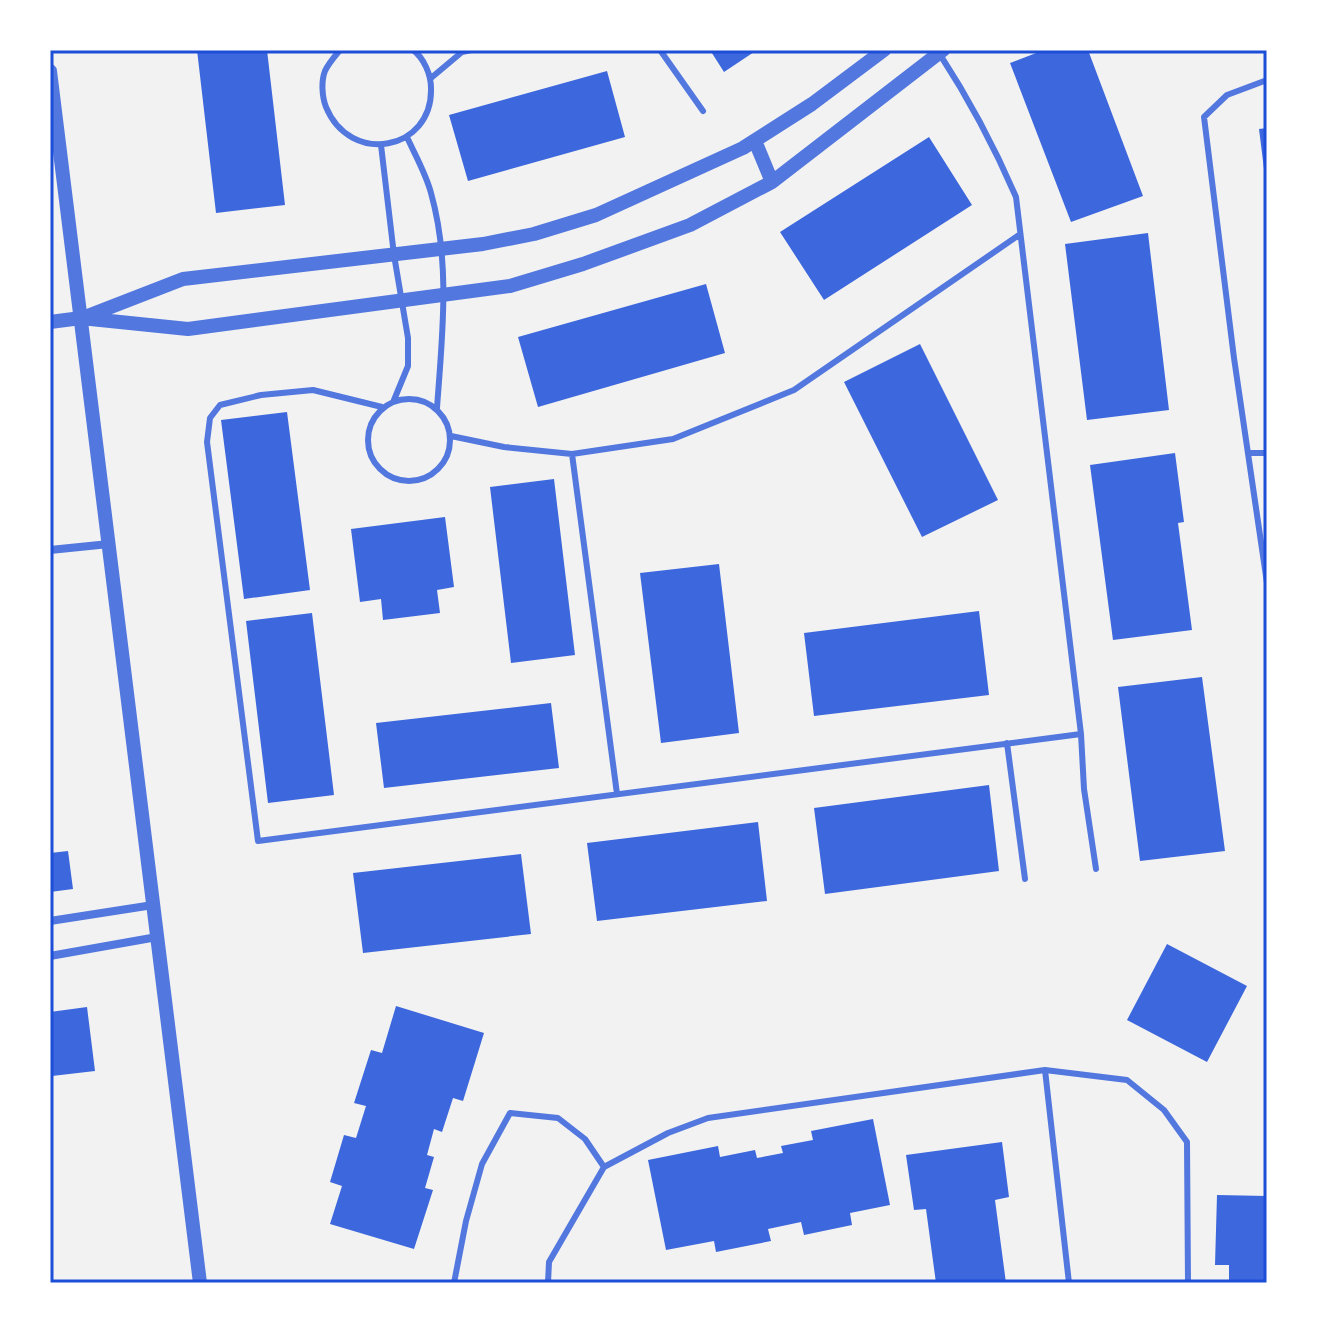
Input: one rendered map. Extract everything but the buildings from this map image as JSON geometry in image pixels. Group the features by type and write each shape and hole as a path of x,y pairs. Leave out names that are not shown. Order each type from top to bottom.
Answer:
{"street":[{"path":"81,318 183,279 440,250 534,234 596,215 755,141 812,104 884,50"},
{"path":"50,322 81,318 188,329 510,286 583,264 690,225 772,182 941,52"},
{"path":"50,71 200,1283"},
{"path":"755,141 772,182"},
{"path":"50,550 109,544"},
{"path":"50,921 153,905"},
{"path":"50,956 157,937"}],"lane":[{"path":"340,50 325,71 322,98 333,124 354,141 381,145 407,137 423,121 431,100 431,78 418,53 413,50"},
{"path":"431,78 462,52 471,50"},
{"path":"660,50 703,111"},
{"path":"941,52 965,93 1016,197 1081,734 1084,789 1096,869"},
{"path":"1267,80 1227,95 1204,117 1267,583"},
{"path":"407,137 431,193 445,295 437,408"},
{"path":"381,145 408,338 408,366 394,400"},
{"path":"451,436 504,447 572,454 673,439 794,390 1019,235"},
{"path":"382,407 313,390 261,395 220,405 210,418 207,442 258,841 1081,734"},
{"path":"417,398 437,408 447,421 451,436 447,457 433,474 413,481 392,478 375,465 366,445 369,424 382,407 394,400 417,398"},
{"path":"1248,453 1267,453"},
{"path":"572,454 617,794"},
{"path":"1007,743 1025,879"},
{"path":"1045,1070 1069,1283"},
{"path":"548,1283 549,1262 604,1167 668,1133 708,1118 1045,1070 1127,1080 1164,1110 1187,1142 1188,1283"},
{"path":"454,1283 466,1221 482,1164 510,1113 558,1118 585,1139 604,1167"}]}
